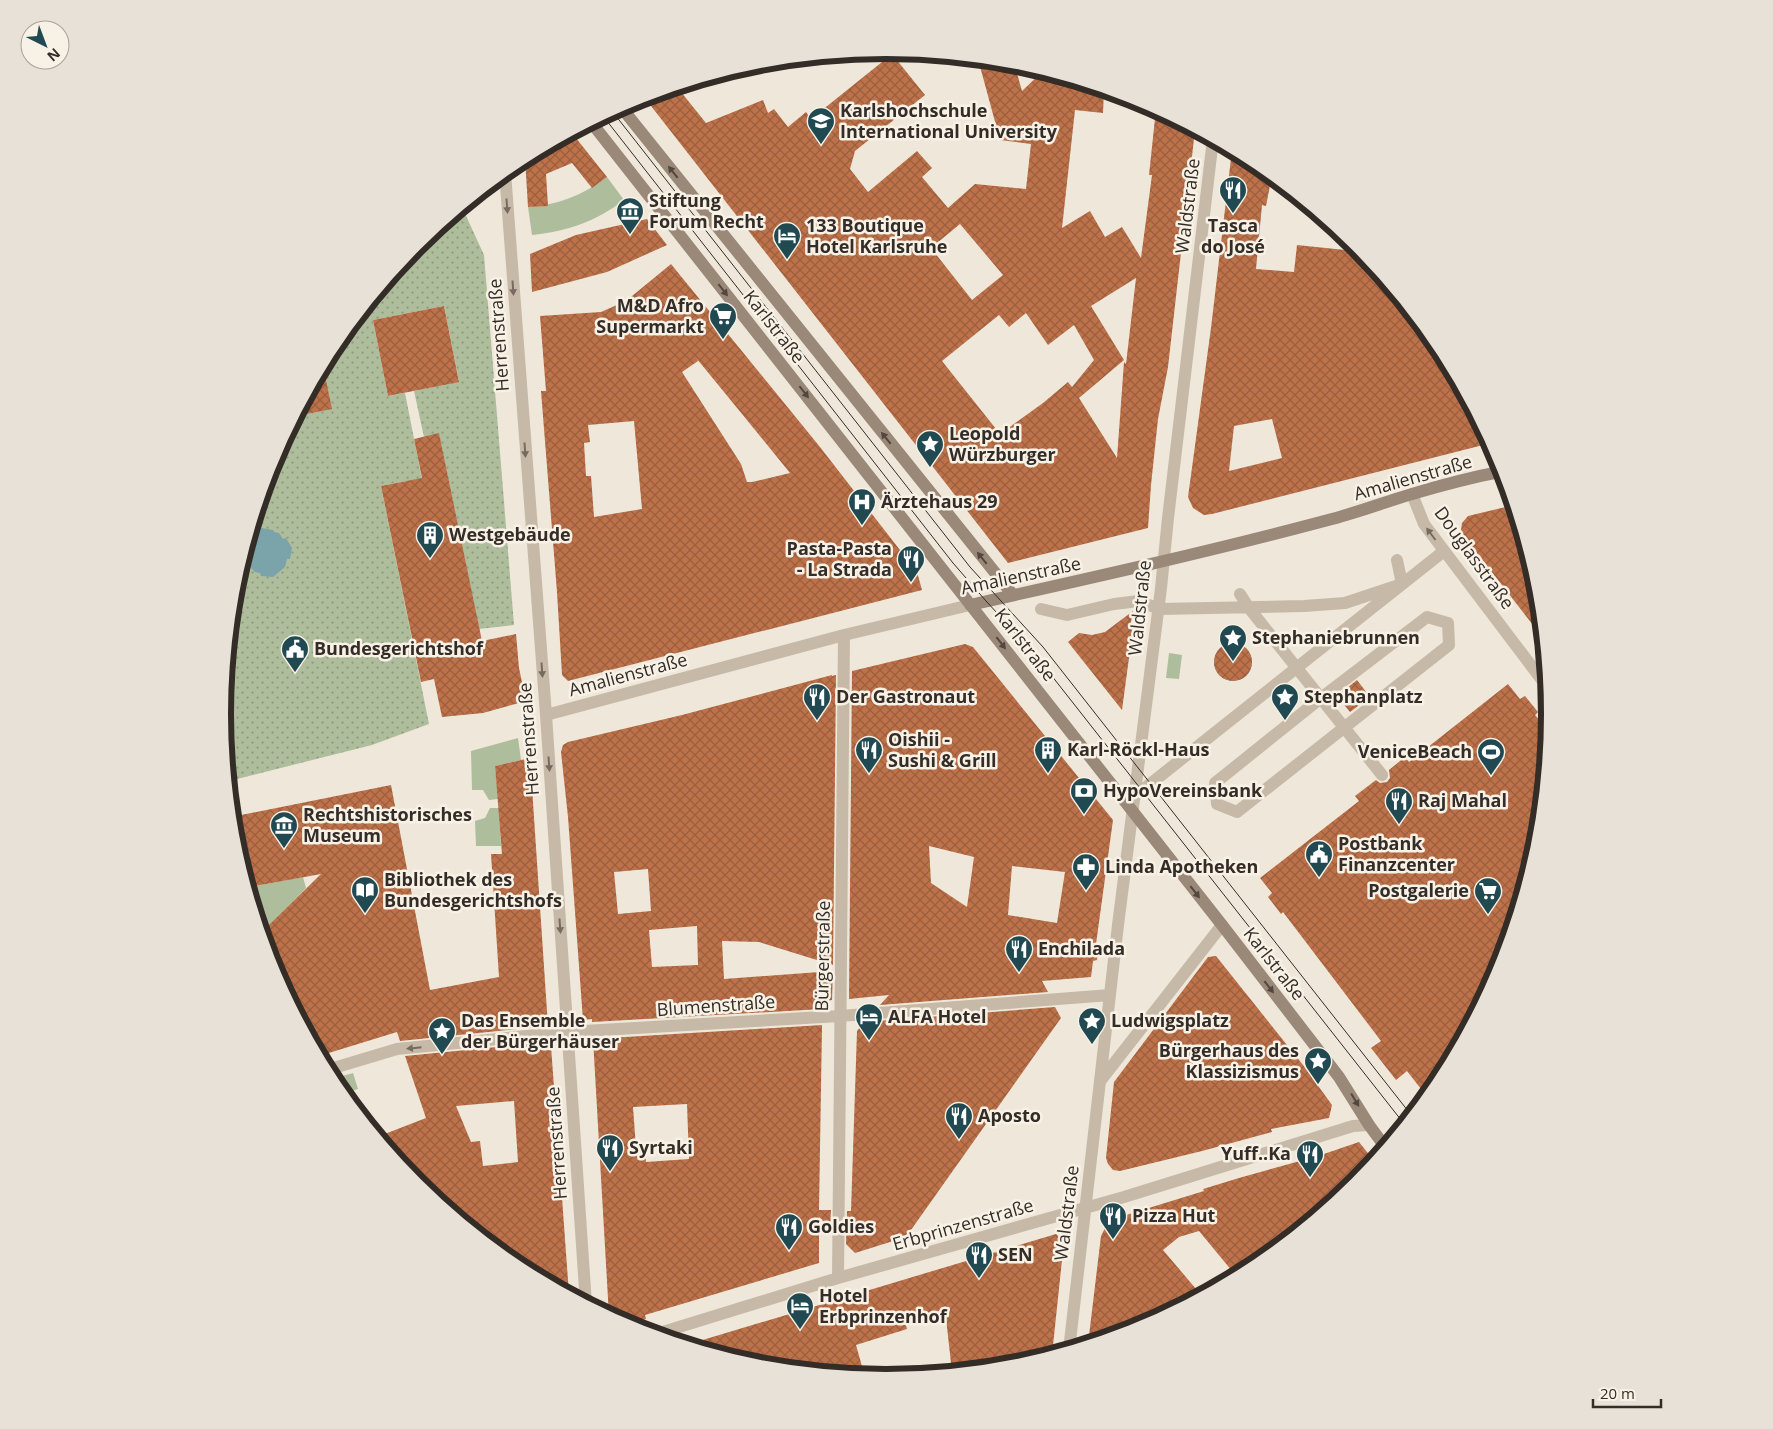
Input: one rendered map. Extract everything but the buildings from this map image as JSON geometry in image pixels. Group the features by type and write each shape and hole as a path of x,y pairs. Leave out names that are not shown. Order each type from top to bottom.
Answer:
{"main road":[{"name":"Karlstraße","path":"626,113 1013,596"},
{"name":"Karlstraße","path":"595,126 1222,925 1339,1077 1383,1144"},
{"name":"Amalienstraße","path":"970,604 1078,582 1164,560 1214,550 1358,513 1412,494 1495,473"}],"street":[{"name":"Waldstraße","path":"1070,1344 1110,995 1159,609 1212,146"},
{"name":"Herrenstraße","path":"506,181 546,715 586,1297"},
{"name":"Douglasstraße","path":"1412,494 1424,524 1541,679"},
{"path":"1135,796 1444,551"},
{"path":"1397,560 1402,584"},
{"path":"1041,609 1067,615 1114,604 1139,601 1159,609 1249,608 1344,603 1402,584"},
{"path":"1240,594 1249,608 1382,775"},
{"name":"Amalienstraße","path":"546,715 844,635 970,604"},
{"path":"1427,617 1448,623 1449,646 1345,728 1237,812 1217,804 1215,783 1320,698 1427,617"},
{"name":"Bürgerstraße","path":"838,1278 844,635"},
{"path":"1100,1080 1157,1001 1222,925"},
{"name":"Blumenstraße","path":"334,1068 397,1050 567,1032 840,1016 1110,995"},
{"name":"Erbprinzenstraße","path":"666,1331 838,1278 1086,1208 1353,1126 1369,1125"}],"green space":[{"path":"607,177 624,200 592,220 557,231 532,235 528,207 550,204 570,198 589,189"},
{"path":"464,212 484,255 514,625 479,629 439,434 424,437 414,391 459,381 444,306 373,320 388,396 405,393 425,495 410,498 406,481 381,486 429,724 372,745 234,780 231,714 232,672 236,629 243,587 253,545 281,464 298,424 319,387 341,350 393,282"},
{"path":"1169,653 1182,655 1179,679 1166,678"},
{"path":"518,738 521,760 495,766 498,799 489,800 483,790 472,790 471,751"},
{"path":"490,808 499,808 501,846 476,846 475,821 485,818"},
{"path":"251,868 255,886 303,877 306,888 267,928 253,884 249,869"},
{"path":"353,1073 358,1089 350,1092 340,1077"}],"water":[{"path":"261,528 273,530 279,533 283,539 286,538 292,548 290,559 287,559 285,567 273,577 261,576 260,573 248,567 257,531"},
{"name":"Stephaniebrunnen","path":"1233,643 1246,649 1252,662 1246,675 1233,681 1220,675 1214,662 1220,649"}],"tram line":[{"path":"617,117 970,567 1043,647 1409,1112"},
{"path":"607,121 953,563 1033,652 1402,1121"}],"place":[{"name":"Karlshochschule International University","path":"821,145"},
{"name":"Tasca do José","path":"1233,214"},
{"name":"Stiftung Forum Recht","path":"630,235"},
{"name":"133 Boutique Hotel Karlsruhe","path":"787,260"},
{"name":"M&D Afro Supermarkt","path":"723,340"},
{"name":"Leopold Würzburger","path":"930,468"},
{"name":"Ärztehaus 29","path":"862,526"},
{"name":"Westgebäude","path":"430,559"},
{"name":"Pasta-Pasta - La Strada","path":"911,583"},
{"name":"Stephaniebrunnen","path":"1233,662"},
{"name":"Bundesgerichtshof","path":"295,673"},
{"name":"Der Gastronaut","path":"817,721"},
{"name":"Stephanplatz","path":"1285,721"},
{"name":"Oishii - Sushi & Grill","path":"869,774"},
{"name":"Karl-Röckl-Haus","path":"1048,774"},
{"name":"VeniceBeach","path":"1491,776"},
{"name":"HypoVereinsbank","path":"1084,815"},
{"name":"Raj Mahal","path":"1399,825"},
{"name":"Rechtshistorisches Museum","path":"284,849"},
{"name":"Postbank Finanzcenter","path":"1319,878"},
{"name":"Linda Apotheken","path":"1086,891"},
{"name":"Bibliothek des Bundesgerichtshofs","path":"365,914"},
{"name":"Postgalerie","path":"1488,915"},
{"name":"Enchilada","path":"1019,973"},
{"name":"ALFA Hotel","path":"869,1041"},
{"name":"Ludwigsplatz","path":"1092,1045"},
{"name":"Das Ensemble der Bürgerhäuser","path":"442,1055"},
{"name":"Bürgerhaus des Klassizismus","path":"1318,1085"},
{"name":"Aposto","path":"959,1140"},
{"name":"Syrtaki","path":"610,1172"},
{"name":"Yuff..Ka","path":"1310,1178"},
{"name":"Pizza Hut","path":"1113,1240"},
{"name":"Goldies","path":"789,1251"},
{"name":"SEN","path":"979,1279"},
{"name":"Hotel Erbprinzenhof","path":"800,1330"}]}
